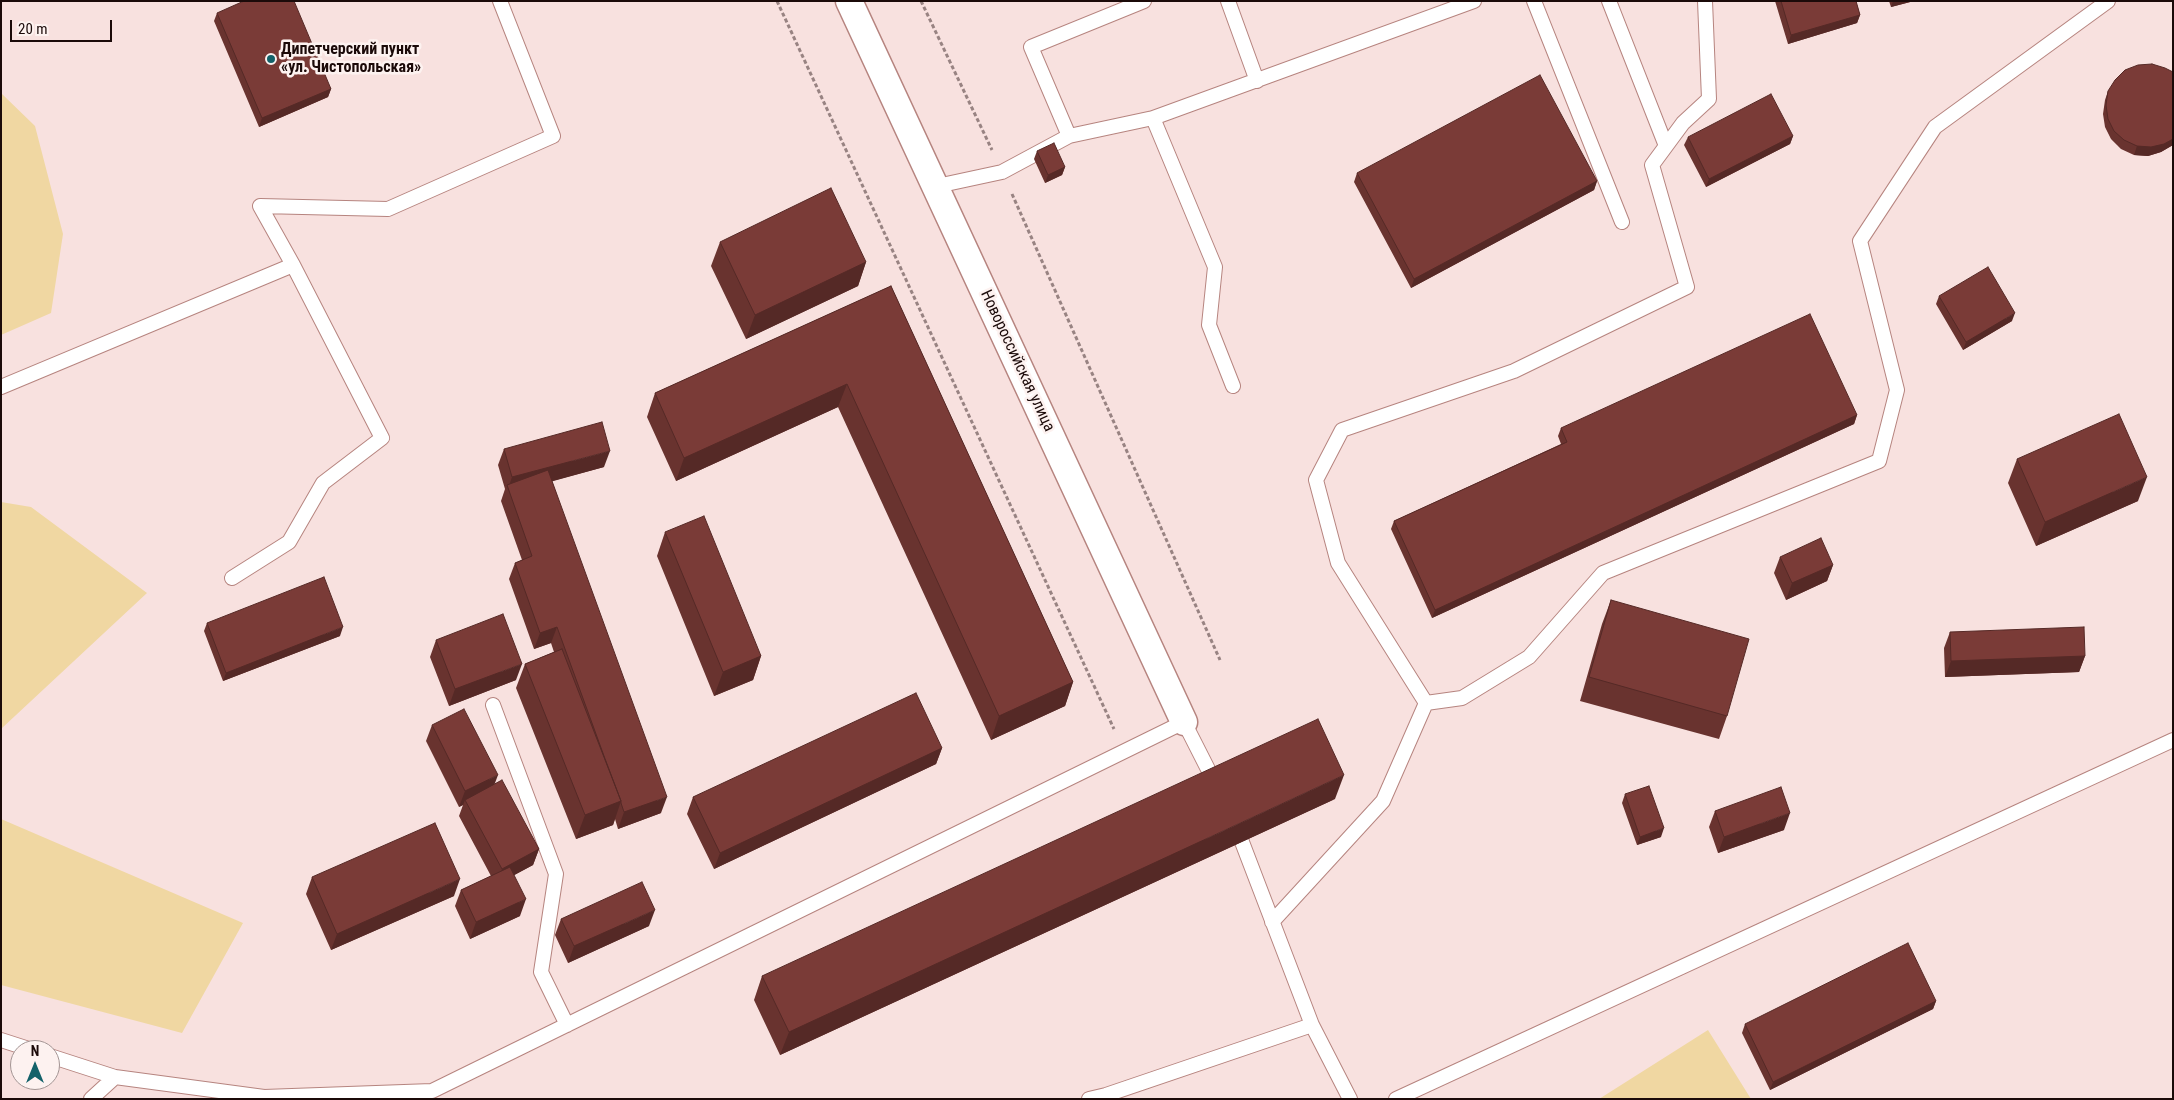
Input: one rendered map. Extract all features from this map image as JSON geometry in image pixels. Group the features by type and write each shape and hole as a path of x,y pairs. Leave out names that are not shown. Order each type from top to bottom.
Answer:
{"street":[{"name":"Новороссийская улица","path":"849,1 937,186 1184,722"}],"lane":[{"path":"232,578 289,542 323,482 382,438 293,265 260,206 388,209 553,136 500,1"},
{"path":"1069,136 1031,48 1144,1"},
{"path":"1228,1 1257,80"},
{"path":"937,186 1002,172 1069,136 1153,118 1474,1"},
{"path":"1534,1 1622,222"},
{"path":"1609,1 1666,146"},
{"path":"1426,703 1338,563 1316,480 1342,430 1514,371 1687,287 1652,165 1684,123 1709,99 1706,1"},
{"path":"1426,703 1462,698 1529,657 1604,573 1879,461 1897,390 1860,241 1935,127 2108,1"},
{"path":"1153,118 1214,267 1209,325 1233,386"},
{"path":"1,387 293,265"},
{"path":"1272,922 1383,801 1426,703"},
{"path":"493,705 556,874 541,972 567,1025"},
{"path":"60,1059 115,1077 266,1098 432,1091 1184,722 1216,786"},
{"path":"1396,1099 2173,740"},
{"path":"1242,842 1312,1025 1350,1099"},
{"path":"1089,1099 1106,1095 1312,1025"},
{"path":"91,1099 115,1077"}],"path":[{"path":"777,1 1125,751"},
{"path":"921,1 1002,172 1220,660"}],"shaded area":[{"path":"1,93 35,126 63,234 51,313 1,335"},
{"path":"1,502 31,507 147,593 1,729"},
{"path":"1,819 243,923 182,1033 1,985"},
{"path":"1708,1030 1751,1099 1599,1099"}],"building":[{"name":"Дипетчерский пункт «ул. Чистопольская»","path":"244,1 294,1 331,89 262,118 217,13"},
{"path":"1781,1 1856,1 1860,15 1791,35"},
{"path":"2152,64 2173,72 2173,139 2164,144 2151,147 2137,146 2124,140 2114,131 2108,119 2106,105 2108,91 2125,70 2138,65"},
{"path":"1540,75 1597,181 1414,279 1357,173"},
{"path":"1771,94 1793,136 1709,179 1688,137"},
{"path":"1054,143 1065,167 1048,175 1037,151"},
{"path":"831,188 866,262 755,315 720,242"},
{"path":"1988,267 2015,313 1966,342 1939,296"},
{"path":"891,286 1073,682 999,716 847,384 684,458 655,393"},
{"path":"1810,314 1857,415 1435,610 1394,521 1567,442 1561,428"},
{"path":"2119,414 2147,477 2045,522 2017,459"},
{"path":"602,422 610,451 512,477 504,449"},
{"path":"548,470 667,797 624,812 557,627 540,633 515,563 532,556 507,485"},
{"path":"704,516 761,656 723,672 665,532"},
{"path":"1821,538 1833,565 1792,583 1780,557"},
{"path":"324,577 343,627 226,673 207,623"},
{"path":"1611,600 1749,639 1727,716 1589,677"},
{"path":"503,614 522,664 455,689 436,640"},
{"path":"2084,627 2085,656 1951,661 1950,632"},
{"path":"562,649 621,801 585,815 525,664"},
{"path":"916,693 942,748 720,853 693,797"},
{"path":"464,709 498,775 465,791 432,725"},
{"path":"1318,719 1344,775 789,1032 762,976"},
{"path":"502,780 539,849 502,869 465,800"},
{"path":"1649,786 1664,828 1640,837 1625,794"},
{"path":"1781,787 1790,813 1724,837 1715,811"},
{"path":"435,823 460,879 337,934 312,877"},
{"path":"510,867 526,899 476,922 461,890"},
{"path":"642,882 655,910 574,946 561,919"},
{"path":"1908,943 1936,1001 1773,1082 1745,1024"}],"place":[{"name":"Дипетчерский пункт «ул. Чистопольская»","path":"271,59"}]}
